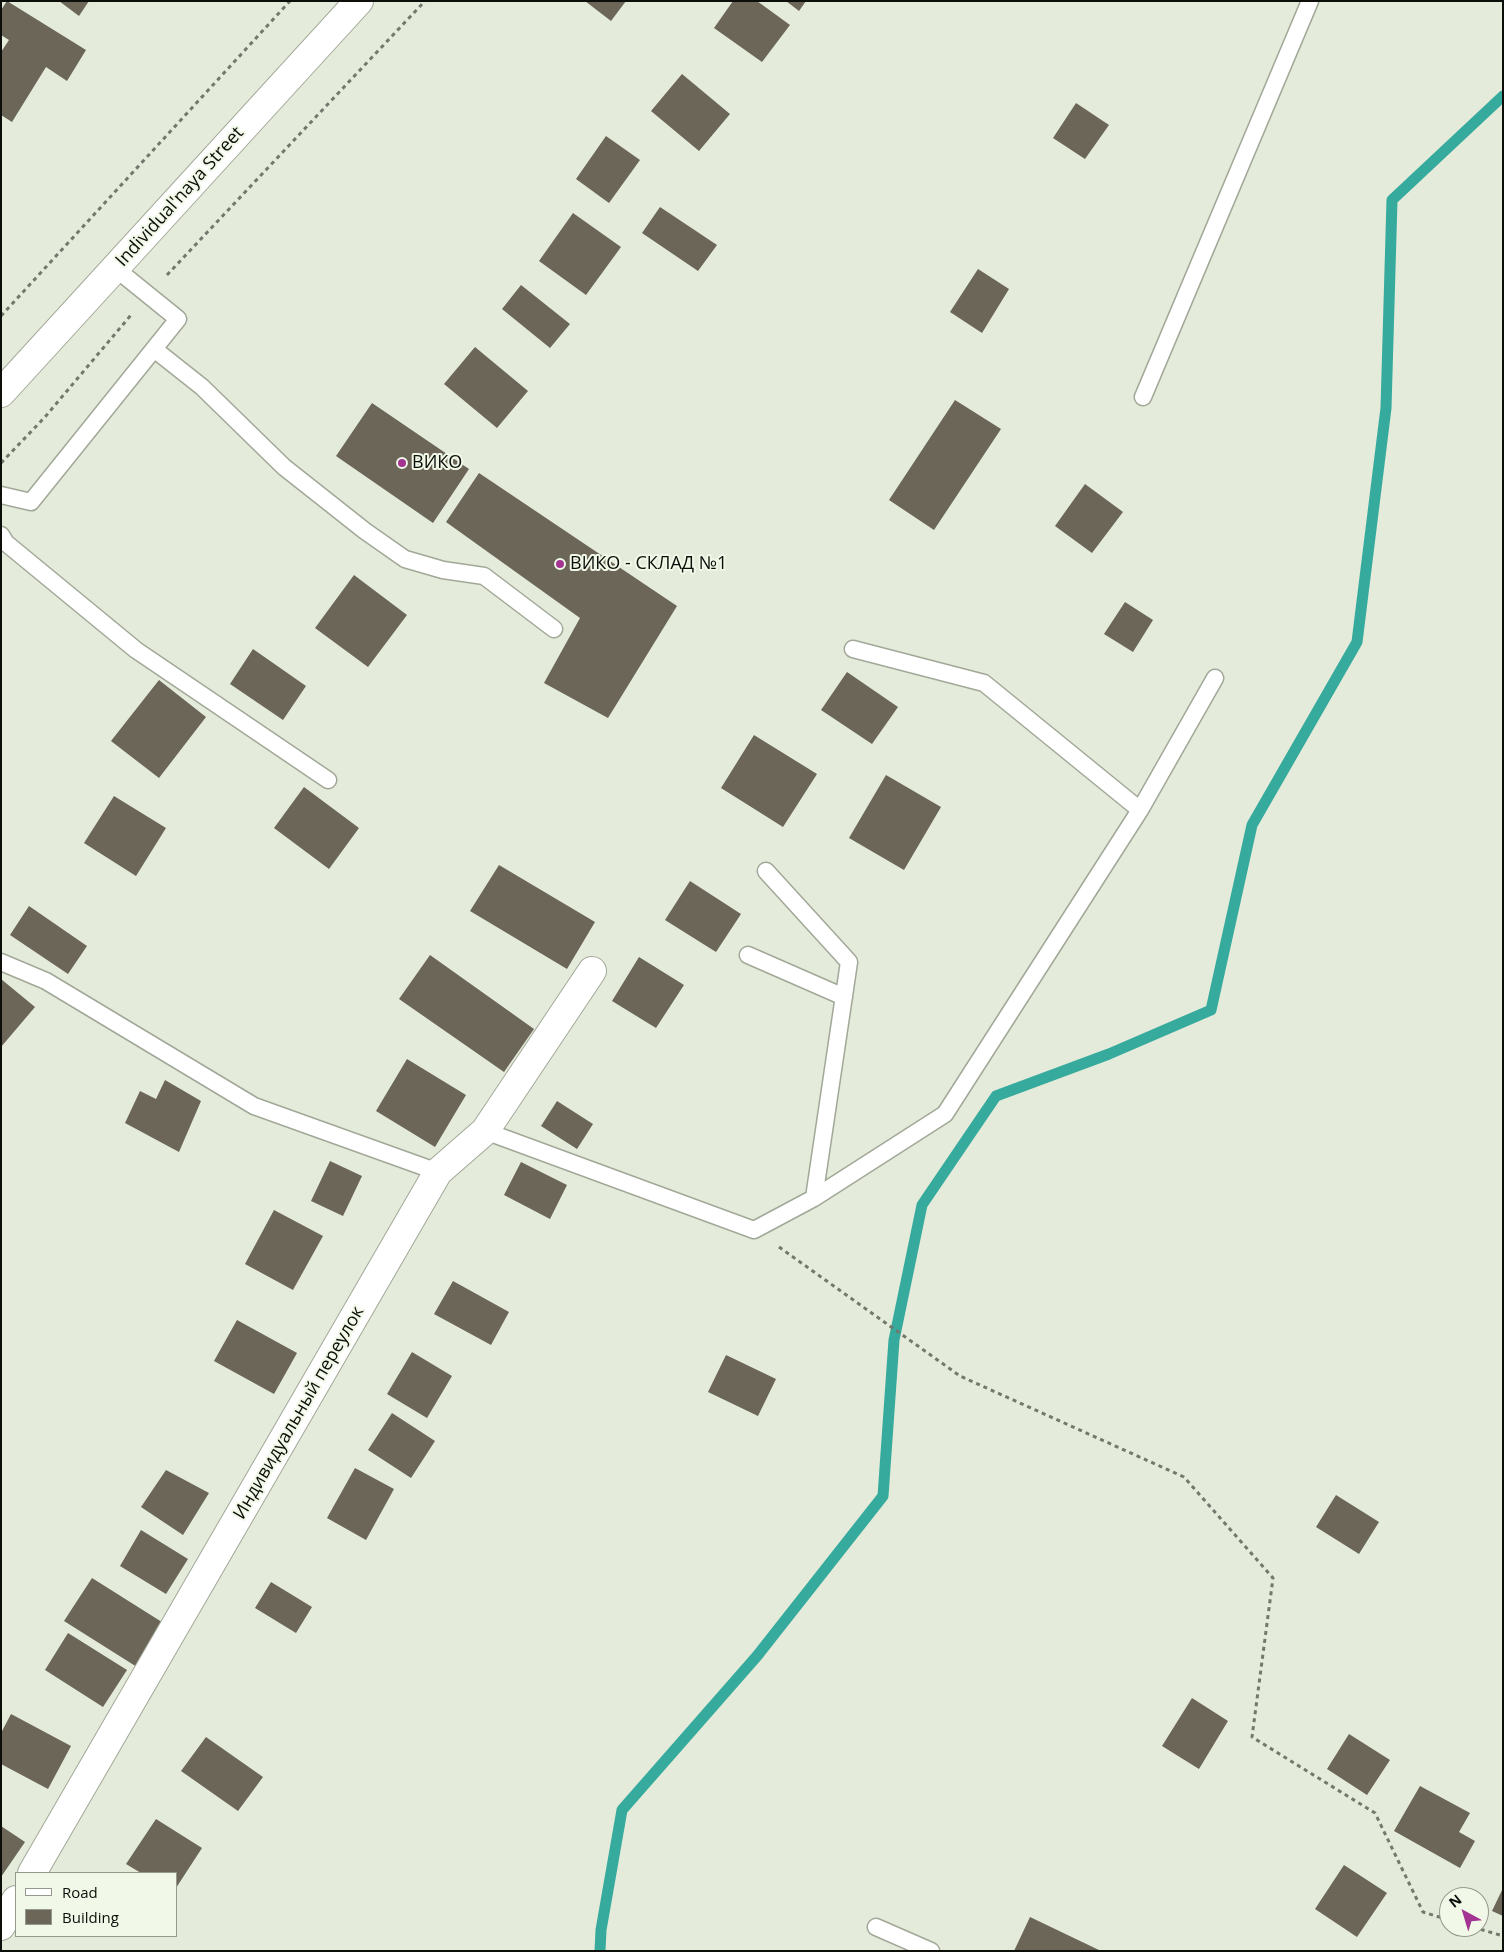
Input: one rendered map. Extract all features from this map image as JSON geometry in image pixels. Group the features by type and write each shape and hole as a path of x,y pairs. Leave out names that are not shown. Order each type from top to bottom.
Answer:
{"street":[{"name":"Individual'naya Street","path":"1,394 359,1"},
{"name":"Индивидуальный переулок","path":"33,1872 438,1172 485,1131 592,971"},
{"path":"1,1926 15,1902"}],"lane":[{"path":"1143,397 1310,1"},
{"path":"1,495 31,502 178,319 115,268"},
{"path":"154,349 202,387 284,467 366,532 405,559 443,570 484,576 554,629"},
{"path":"1,535 6,543 136,650 328,780"},
{"path":"853,649 984,683 1140,810"},
{"path":"485,1131 754,1230 814,1198 944,1114 1140,810 1215,678"},
{"path":"766,871 849,962 814,1198"},
{"path":"748,955 844,998"},
{"path":"1,962 46,981 254,1106 438,1172"},
{"path":"876,1927 931,1951"}],"path":[{"path":"1,316 290,1"},
{"path":"1,463 45,417 148,295 425,1"},
{"path":"754,1230 960,1376 1184,1477 1273,1578 1252,1736 1375,1813 1423,1912 1439,1917"},
{"path":"1489,1932 1503,1936"}],"building":[{"path":"7,1 86,50 67,81 46,67 12,122 1,115 1,52 9,40 1,35 1,10"},
{"path":"59,1 89,1 79,16"},
{"path":"585,1 626,1 611,21"},
{"path":"733,1 757,1 790,25 762,62 714,28"},
{"path":"786,1 806,1 799,11"},
{"path":"682,74 730,114 699,151 651,111"},
{"path":"1076,103 1109,125 1085,159 1053,138"},
{"path":"606,136 640,160 609,203 576,179"},
{"path":"660,207 717,245 698,271 642,233"},
{"path":"573,213 621,247 586,295 539,261"},
{"path":"978,269 1009,289 982,333 950,312"},
{"path":"521,285 570,324 550,348 502,309"},
{"path":"475,347 528,391 497,428 444,384"},
{"path":"955,400 1001,429 934,530 889,500"},
{"name":"ВИКО","path":"372,403 469,469 433,523 336,456"},
{"name":"ВИКО - СКЛАД №1","path":"479,473 677,606 608,718 544,683 580,618 446,522"},
{"path":"1085,484 1123,512 1092,553 1055,526"},
{"path":"354,575 407,615 368,667 315,628"},
{"path":"1125,602 1153,620 1133,652 1104,634"},
{"path":"253,649 306,686 283,720 230,684"},
{"path":"847,672 898,707 872,744 821,710"},
{"path":"159,680 206,717 159,778 111,741"},
{"path":"754,735 817,774 783,827 721,788"},
{"path":"886,775 941,807 904,870 849,838"},
{"path":"304,787 359,828 329,869 274,828"},
{"path":"114,796 166,828 136,876 84,843"},
{"path":"499,865 595,922 567,969 470,911"},
{"path":"690,881 741,914 716,952 665,920"},
{"path":"29,906 87,946 68,974 10,935"},
{"path":"430,955 534,1029 504,1072 399,999"},
{"path":"639,957 684,985 656,1028 612,1001"},
{"path":"1,979 35,1007 1,1047"},
{"path":"407,1059 466,1095 435,1147 376,1111"},
{"path":"165,1080 201,1101 179,1152 125,1123 140,1091 156,1099"},
{"path":"557,1101 593,1124 577,1149 541,1126"},
{"path":"330,1161 362,1176 343,1216 311,1201"},
{"path":"521,1162 567,1185 550,1219 504,1195"},
{"path":"274,1210 323,1236 293,1290 245,1264"},
{"path":"453,1281 509,1312 491,1345 434,1314"},
{"path":"237,1320 297,1353 274,1394 214,1361"},
{"path":"412,1352 452,1376 427,1418 387,1394"},
{"path":"726,1355 776,1379 758,1416 708,1392"},
{"path":"392,1413 435,1441 411,1478 368,1450"},
{"path":"355,1468 394,1489 366,1540 327,1518"},
{"path":"166,1470 209,1493 183,1535 141,1507"},
{"path":"1336,1495 1379,1522 1359,1554 1316,1527"},
{"path":"141,1530 188,1559 166,1594 120,1566"},
{"path":"92,1578 165,1624 137,1667 64,1621"},
{"path":"271,1582 312,1607 296,1633 255,1608"},
{"path":"68,1633 127,1670 103,1707 45,1670"},
{"path":"1192,1698 1228,1721 1199,1769 1162,1746"},
{"path":"11,1714 71,1746 48,1789 1,1764 1,1733"},
{"path":"1349,1734 1390,1760 1367,1795 1327,1769"},
{"path":"206,1737 263,1777 238,1811 181,1771"},
{"path":"1420,1786 1470,1813 1459,1832 1475,1841 1460,1868 1394,1831"},
{"path":"156,1819 202,1848 178,1885 178,1872 139,1872 126,1864"},
{"path":"1,1826 25,1842 1,1877"},
{"path":"1344,1865 1387,1893 1357,1937 1315,1909"},
{"path":"1503,1888 1503,1916 1492,1911"},
{"path":"1030,1917 1101,1951 1014,1951"}],"waterway":[{"path":"600,1951 601,1930 622,1810 757,1656 883,1496 894,1340 922,1205 996,1096 1109,1054 1211,1010 1252,825 1357,642 1386,408 1392,200 1503,96"}],"place":[{"name":"ВИКО","path":"402,463"},
{"name":"ВИКО - СКЛАД №1","path":"560,564"}]}
